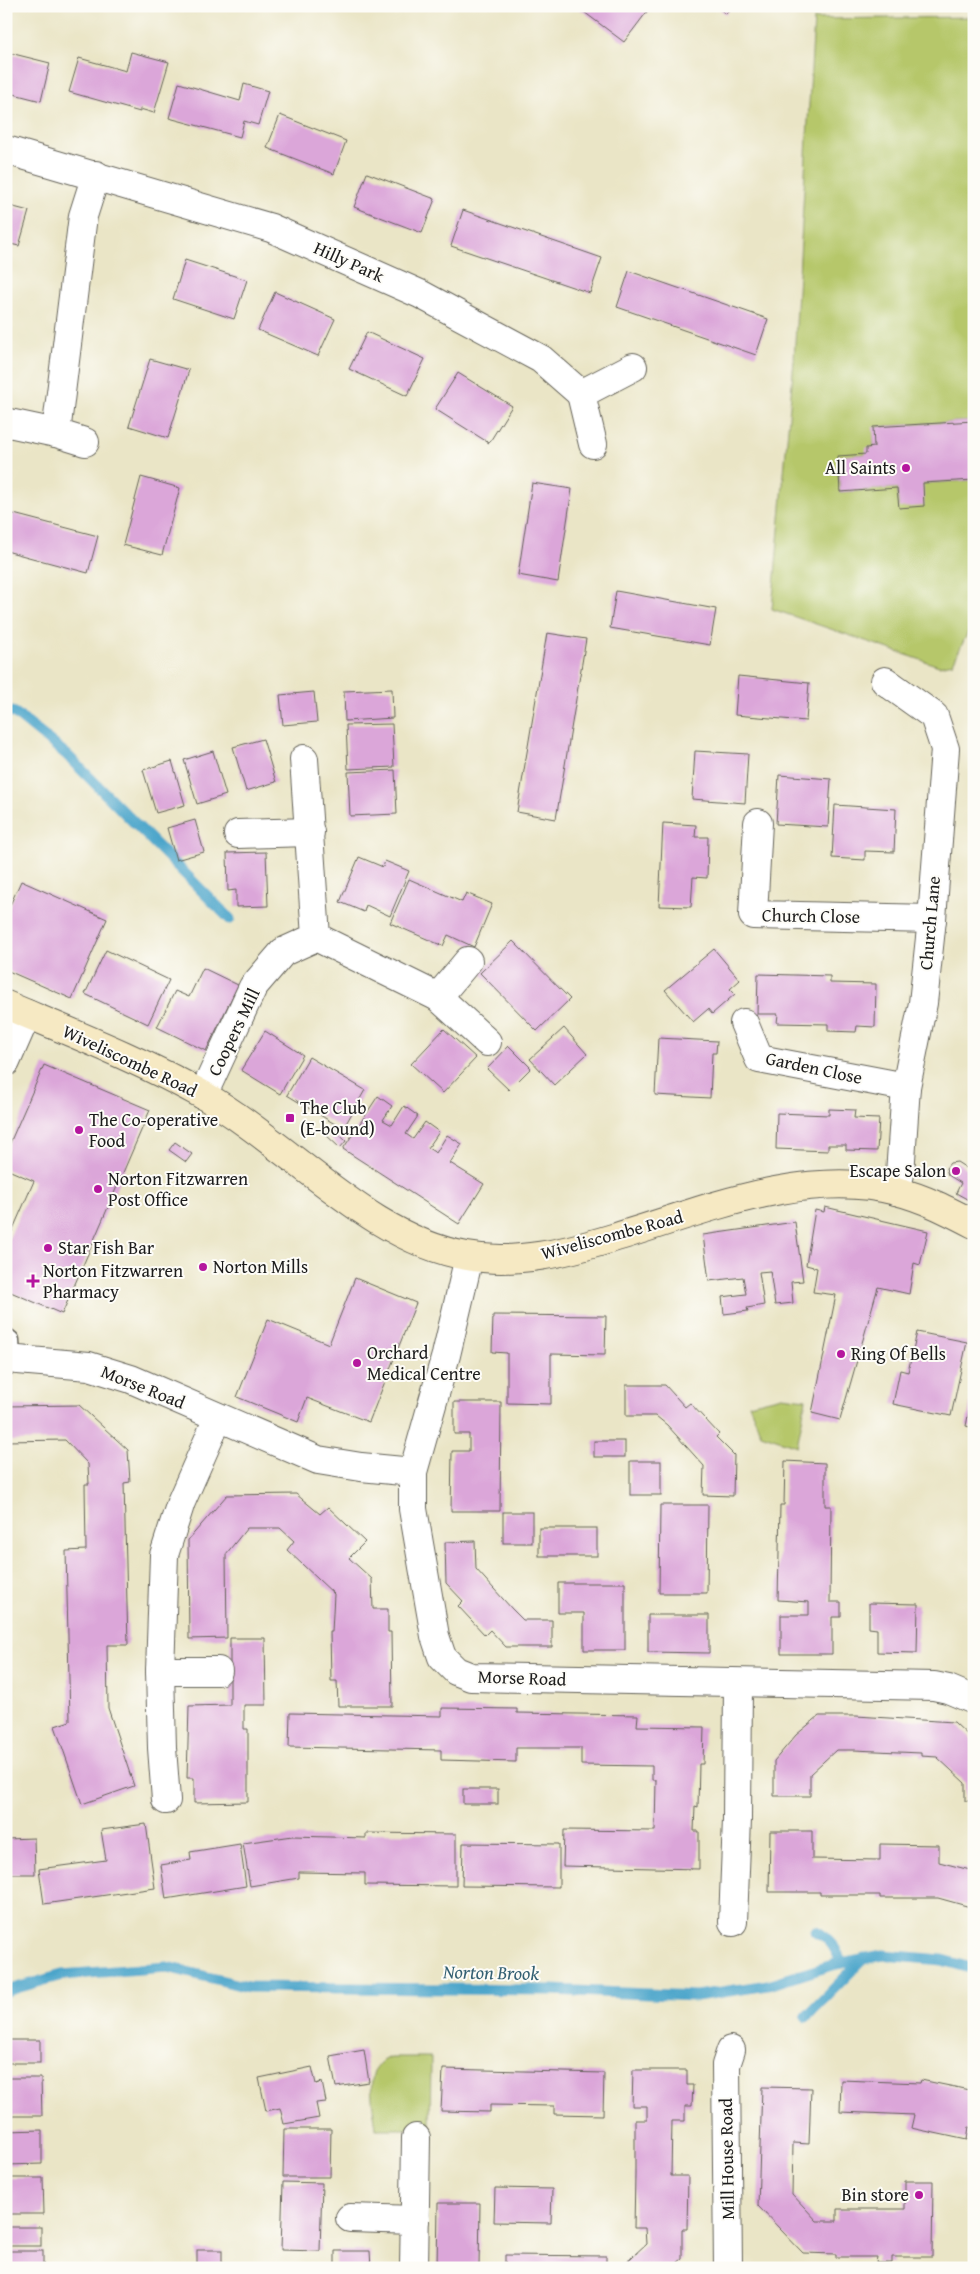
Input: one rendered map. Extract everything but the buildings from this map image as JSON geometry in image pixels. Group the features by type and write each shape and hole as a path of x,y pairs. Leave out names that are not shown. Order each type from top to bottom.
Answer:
{"main road":[{"name":"Wiveliscombe Road","path":"17,1010 104,1047 203,1096 262,1134 388,1228 436,1250 469,1257 498,1259 561,1252 757,1195 811,1185 861,1185 896,1190 940,1206 974,1224"}],"street":[{"name":"Hilly Park","path":"6,150 271,228 420,294 541,359 581,394"},
{"path":"56,433 83,216 96,175"},
{"path":"593,444 581,394 633,367"},
{"path":"10,423 56,433 85,442"},
{"name":"Church Lane","path":"885,681 934,716 945,749 932,919 923,1003 906,1087 900,1174 896,1190"},
{"path":"304,759 316,937 438,997 487,1042"},
{"name":"Church Close","path":"758,823 752,915 932,919"},
{"path":"238,834 310,832"},
{"name":"Coopers Mill","path":"203,1096 253,986 284,952 316,937"},
{"path":"438,997 468,961"},
{"path":"6,1062 17,1010"},
{"name":"Garden Close","path":"744,1023 759,1059 906,1087"},
{"name":"Morse Road","path":"469,1257 446,1355 413,1472 413,1510 435,1636 442,1657 456,1671 471,1677 934,1686 948,1689 974,1700"},
{"name":"Morse Road","path":"8,1352 89,1366 131,1380 318,1460 361,1467 413,1472"},
{"path":"166,1800 162,1748 160,1671 164,1555 181,1502 218,1418"},
{"path":"160,1671 218,1671"},
{"path":"733,1922 737,1819 738,1683"},
{"name":"Mill House Road","path":"728,2268 726,2065 730,2050"},
{"path":"414,2268 416,2138"},
{"path":"350,2218 415,2220"}],"green space":[{"path":"974,17 974,421 874,427 874,447 866,454 838,457 840,492 897,488 899,507 923,483 974,480 974,620 953,663 939,666 772,609 794,360 814,19"},
{"path":"782,1396 806,1399 797,1446 761,1434 749,1404"},
{"path":"391,2057 431,2057 430,2129 376,2129 372,2098 373,2077 376,2068 382,2061"}],"waterway":[{"path":"6,710 15,713 67,755 230,919"},
{"path":"816,1931 832,1944 842,1963"},
{"name":"Norton Brook","path":"6,1991 62,1975 167,1967 248,1987 552,1990 696,1996 768,1985 836,1964 883,1955 942,1960 974,1969"},
{"path":"806,2017 864,1958"}],"place":[{"name":"All Saints","path":"906,468"},
{"name":"The Club (E-bound)","path":"290,1118"},
{"name":"The Co-operative Food","path":"79,1130"},
{"name":"Escape Salon","path":"956,1171"},
{"name":"Norton Fitzwarren Post Office","path":"98,1189"},
{"name":"Star Fish Bar","path":"48,1248"},
{"name":"Norton Mills","path":"203,1267"},
{"name":"Norton Fitzwarren Pharmacy","path":"33,1281"},
{"name":"Ring Of Bells","path":"841,1354"},
{"name":"Orchard Medical Centre","path":"357,1363"},
{"name":"Bin store","path":"919,2195"}]}
